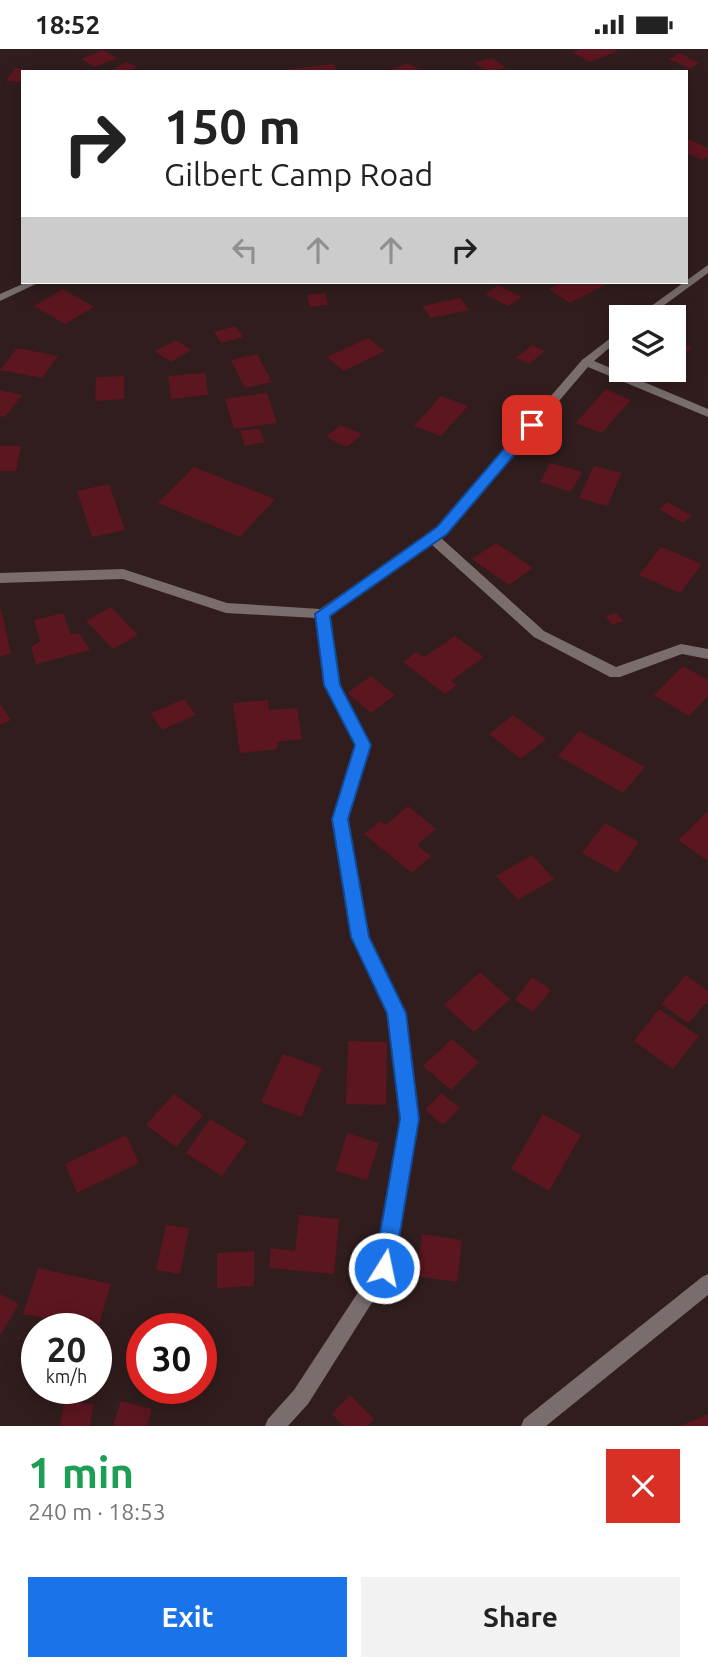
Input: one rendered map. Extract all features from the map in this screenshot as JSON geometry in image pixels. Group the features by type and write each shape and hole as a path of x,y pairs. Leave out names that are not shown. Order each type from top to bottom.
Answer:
{"street":[{"path":"688,283 708,268"},
{"path":"0,298 31,284"},
{"path":"657,305 686,284"},
{"path":"0,578 123,574 226,608 322,614 442,530 586,362 609,343"},
{"path":"586,362 708,413"},
{"path":"432,537 539,634 615,673 681,649 708,654"},
{"path":"275,1426 301,1397 384,1268 410,1119 396,1013 360,937 340,819 363,745 332,685 322,614"},
{"path":"531,1426 708,1283"}],"building":[{"path":"582,49 618,51 590,62 572,52"},
{"path":"103,50 117,58 95,67 81,59"},
{"path":"680,53 699,63 690,69 669,59"},
{"path":"493,58 506,68 485,70 474,62"},
{"path":"125,62 137,66 131,70 114,70"},
{"path":"409,63 419,70 390,70"},
{"path":"334,64 336,70 283,70"},
{"path":"15,68 32,70 21,70 21,82 6,81"},
{"path":"688,139 708,148 708,157 703,160 688,154"},
{"path":"559,284 607,284 570,303 549,289"},
{"path":"498,285 522,297 508,306 485,294"},
{"path":"63,289 94,307 65,324 34,306"},
{"path":"325,293 328,305 310,307 307,295"},
{"path":"460,298 469,310 431,318 422,306"},
{"path":"235,326 243,337 221,343 214,332"},
{"path":"368,338 385,351 344,371 327,357"},
{"path":"176,340 191,350 171,362 155,351"},
{"path":"532,345 545,351 529,364 516,358"},
{"path":"17,348 58,356 42,378 0,370"},
{"path":"257,354 272,382 245,388 231,360"},
{"path":"205,373 208,395 171,399 168,376"},
{"path":"124,376 124,399 95,401 96,377"},
{"path":"606,389 631,400 602,433 576,423"},
{"path":"0,390 22,395 5,417 0,416"},
{"path":"267,393 277,423 234,429 225,399"},
{"path":"441,396 468,406 441,436 414,426"},
{"path":"340,425 362,434 347,447 326,437"},
{"path":"259,428 265,442 245,446 240,431"},
{"path":"0,446 21,446 16,471 0,471"},
{"path":"550,463 582,472 571,492 540,482"},
{"path":"594,466 622,473 607,506 579,498"},
{"path":"194,467 275,499 240,537 158,503"},
{"path":"109,484 125,530 92,537 77,491"},
{"path":"668,502 692,516 683,523 659,509"},
{"path":"496,543 533,568 509,585 472,559"},
{"path":"661,547 702,564 680,593 639,575"},
{"path":"0,605 11,654 0,656"},
{"path":"111,607 138,635 113,649 86,621"},
{"path":"63,613 71,634 79,633 90,650 36,664 31,647 40,641 34,620"},
{"path":"617,613 623,621 612,625 606,616"},
{"path":"455,636 484,657 451,681 457,685 445,694 403,662 416,652 424,657"},
{"path":"683,666 708,680 708,696 689,716 654,695"},
{"path":"371,676 395,695 371,713 347,693"},
{"path":"184,699 196,715 162,730 151,713"},
{"path":"268,700 269,710 297,708 302,739 277,742 278,749 240,753 233,703"},
{"path":"0,704 11,720 0,725"},
{"path":"513,715 546,739 521,759 489,734"},
{"path":"579,731 645,767 623,793 558,756"},
{"path":"408,806 436,829 417,845 431,856 412,873 364,834 380,821 386,825"},
{"path":"708,811 708,861 678,840"},
{"path":"605,823 639,842 617,873 582,853"},
{"path":"532,855 554,879 518,900 496,876"},
{"path":"480,972 510,999 474,1032 444,1005"},
{"path":"686,975 708,991 708,1001 688,1023 661,1004"},
{"path":"532,977 551,990 533,1012 515,1000"},
{"path":"659,1009 699,1036 673,1069 634,1041"},
{"path":"452,1039 479,1062 451,1090 423,1066"},
{"path":"348,1041 387,1042 386,1105 346,1104"},
{"path":"283,1054 322,1068 301,1117 261,1102"},
{"path":"441,1093 460,1108 443,1125 425,1110"},
{"path":"174,1094 203,1115 176,1147 146,1125"},
{"path":"543,1114 581,1135 549,1191 511,1169"},
{"path":"210,1119 247,1141 222,1176 186,1153"},
{"path":"347,1133 379,1143 367,1180 336,1171"},
{"path":"126,1135 139,1163 77,1193 65,1164"},
{"path":"299,1215 339,1219 334,1274 269,1268 271,1248 295,1251"},
{"path":"166,1225 189,1228 180,1274 156,1270"},
{"path":"422,1234 462,1240 457,1282 417,1276"},
{"path":"254,1251 254,1286 217,1288 217,1253"},
{"path":"38,1268 111,1284 102,1313 23,1313"},
{"path":"0,1294 19,1304 0,1335"},
{"path":"350,1395 374,1419 367,1426 344,1426 332,1414"},
{"path":"121,1401 152,1409 147,1426 113,1426"},
{"path":"64,1404 93,1404 90,1426 60,1426"},
{"path":"708,1415 708,1426 679,1426"}],"route":[{"path":"384,1268 410,1119 396,1013 360,937 340,819 363,745 332,685 322,614 442,530 532,425"}]}
